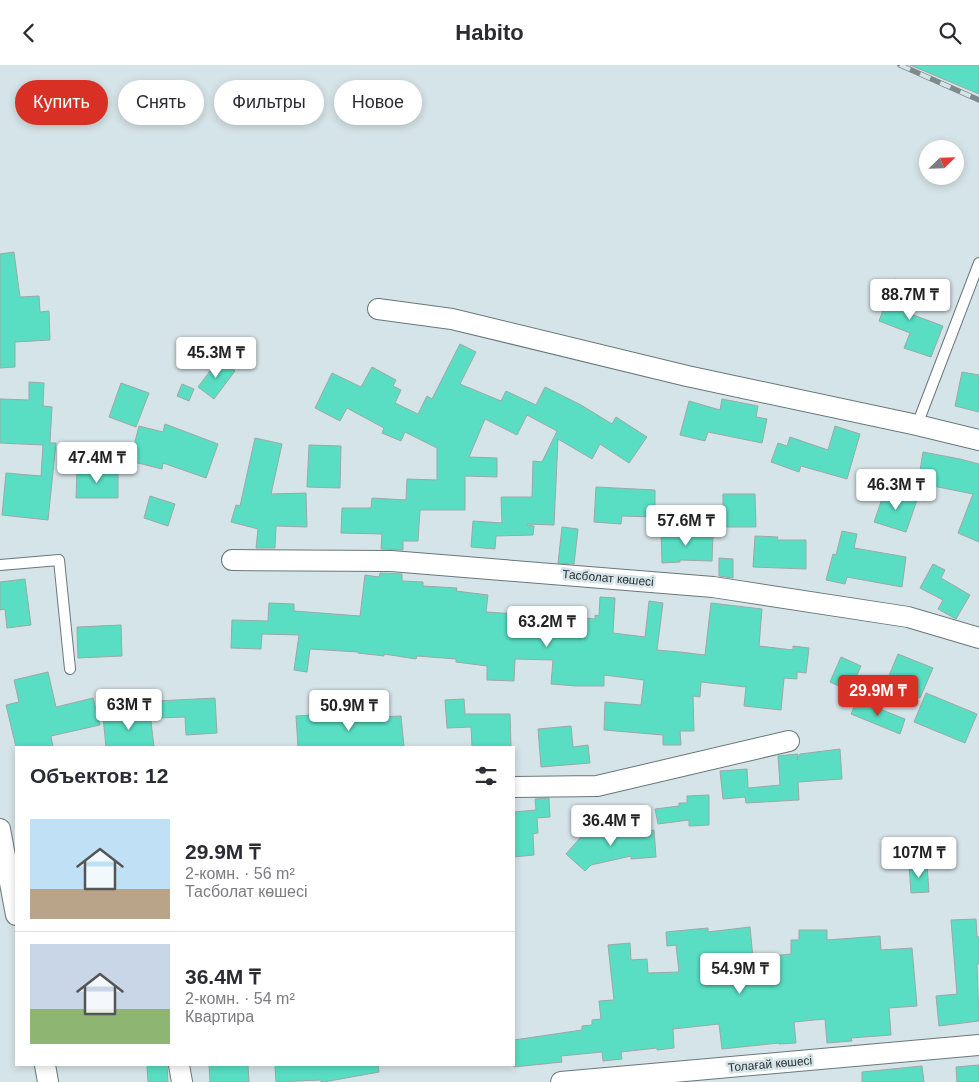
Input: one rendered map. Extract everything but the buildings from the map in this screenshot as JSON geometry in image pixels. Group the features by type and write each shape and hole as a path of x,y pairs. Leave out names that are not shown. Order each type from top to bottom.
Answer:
{"street":[{"path":"378,309 452,319 687,376 979,440"},
{"name":"Тасболат көшесі","path":"232,560 391,561 713,587 908,617 979,638"},
{"path":"515,787 596,787 789,741"},
{"path":"0,829 15,910"},
{"name":"Толағай көшесі","path":"561,1082 979,1045"},
{"path":"45,1066 48,1082"},
{"path":"179,1066 182,1082"}],"lane":[{"path":"917,425 979,263"},
{"path":"0,565 60,561 70,669"}],"railway":[{"path":"900,65 979,100"}]}
